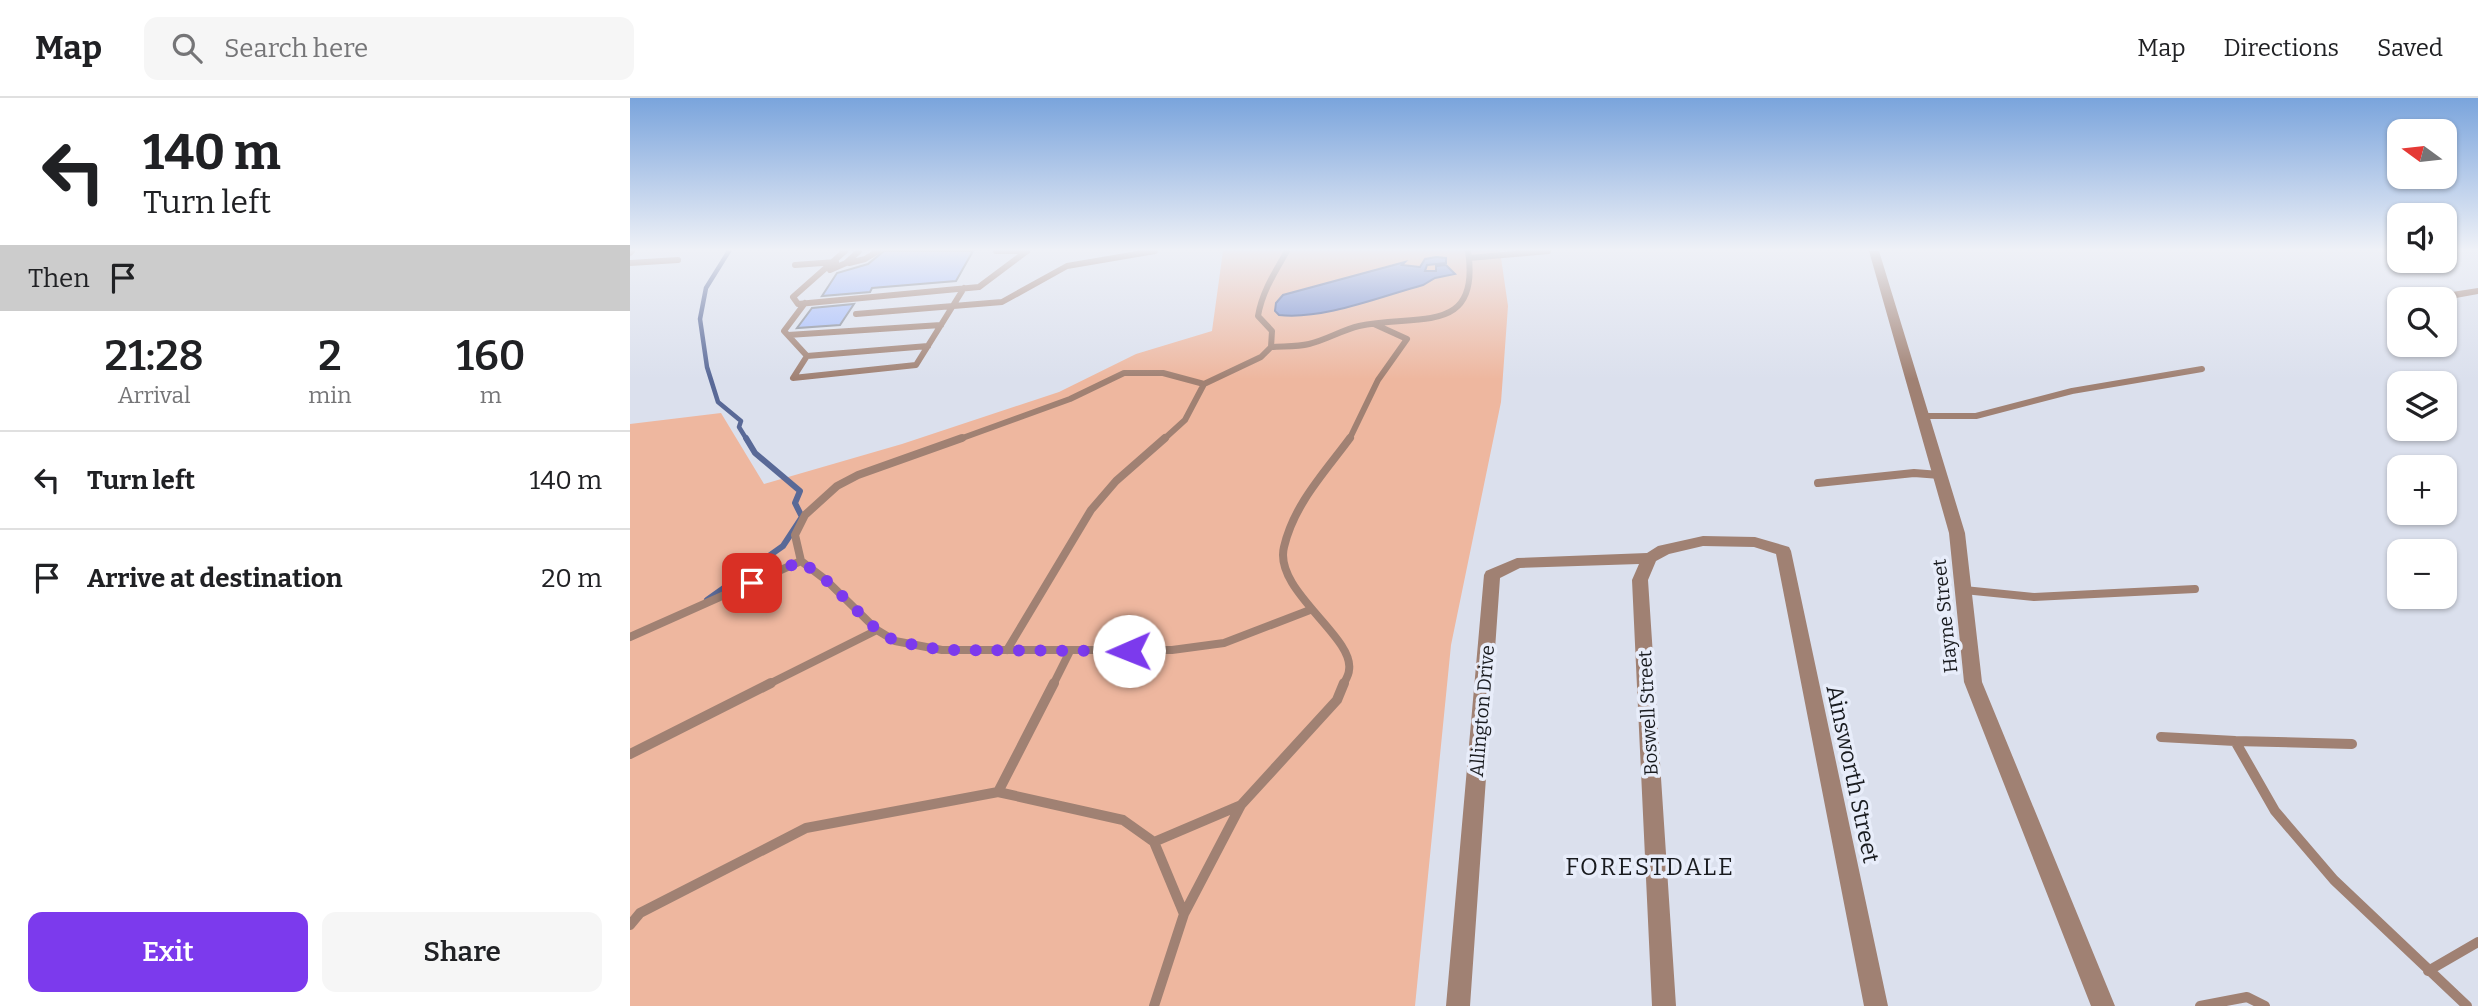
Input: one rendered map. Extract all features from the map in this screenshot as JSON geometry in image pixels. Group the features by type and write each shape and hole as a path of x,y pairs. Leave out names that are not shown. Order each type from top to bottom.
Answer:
{"street":[{"name":"Hayne Street","path":"1887,293 1958,533 1973,682 2103,1006"},
{"name":"Ainsworth Street","path":"1650,558 1664,550 1703,541 1755,542 1783,551 1876,1006"},
{"name":"Allington Drive","path":"1458,1006 1492,576 1517,564 1650,558"},
{"name":"Boswell Street","path":"1650,558 1640,580 1664,1006"}],"lane":[{"path":"796,293 793,297 798,304 907,293"},
{"path":"807,356 793,378 916,365 961,293"},
{"path":"856,314 1002,302 1017,293"},
{"path":"1007,650 1091,510 1116,481 1185,420 1204,384 1261,357 1270,347 1272,331 1258,317 1262,293"},
{"path":"1270,347 1308,344 1359,326 1424,320 1453,312 1468,293"},
{"path":"805,303 784,331 807,356"},
{"path":"1154,1006 1184,914 1241,805 1321,720 1337,700 1346,682 1350,669 1347,656 1334,635 1310,610 1283,564 1283,548 1301,503 1351,437 1378,380 1407,339 1374,324"},
{"path":"788,335 941,326"},
{"path":"807,356 928,346"},
{"path":"1923,416 1976,416 2072,391 2202,369"},
{"path":"1204,384 1163,373 1124,373 1070,399 858,475 837,486 805,514 795,535 801,561 826,580 877,630 895,641 942,650 1070,652 1198,648 1224,643 1310,610"},
{"path":"1818,483 1914,474 1940,475"},
{"path":"630,637 801,561"},
{"path":"1964,590 2034,597 2195,589"},
{"path":"630,754 877,630"},
{"path":"998,792 1070,652"},
{"path":"2161,737 2352,744"},
{"path":"2235,741 2275,811 2334,880 2467,1006"},
{"path":"630,925 640,913 807,828 998,792 1123,820 1154,842 1184,914"},
{"path":"1154,842 1241,805"},
{"path":"2428,971 2478,942"},
{"path":"2200,1006 2247,997 2265,1006"}],"shaded area":[{"path":"1217,293 1506,293 1508,306 1501,402 1451,645 1415,1006 630,1006 630,424 721,413 764,484 902,444 1059,392 1136,354 1212,331"}],"water":[{"path":"1395,293 1332,311 1296,316 1279,315 1275,311 1276,303 1283,295"}],"building":[{"path":"824,293 854,293 822,296"},
{"path":"854,304 840,325 797,328 812,308"}],"waterway":[{"path":"705,293 700,319 707,367 718,402 741,421 739,427 747,440"},
{"path":"707,600 783,546 802,517 795,503 800,491 755,453 746,438"}],"district":[{"name":"FORESTDALE","path":"1650,867"}],"route":[{"path":"752,583 801,561 826,580 877,630 895,641 942,650 1129,651"}]}
